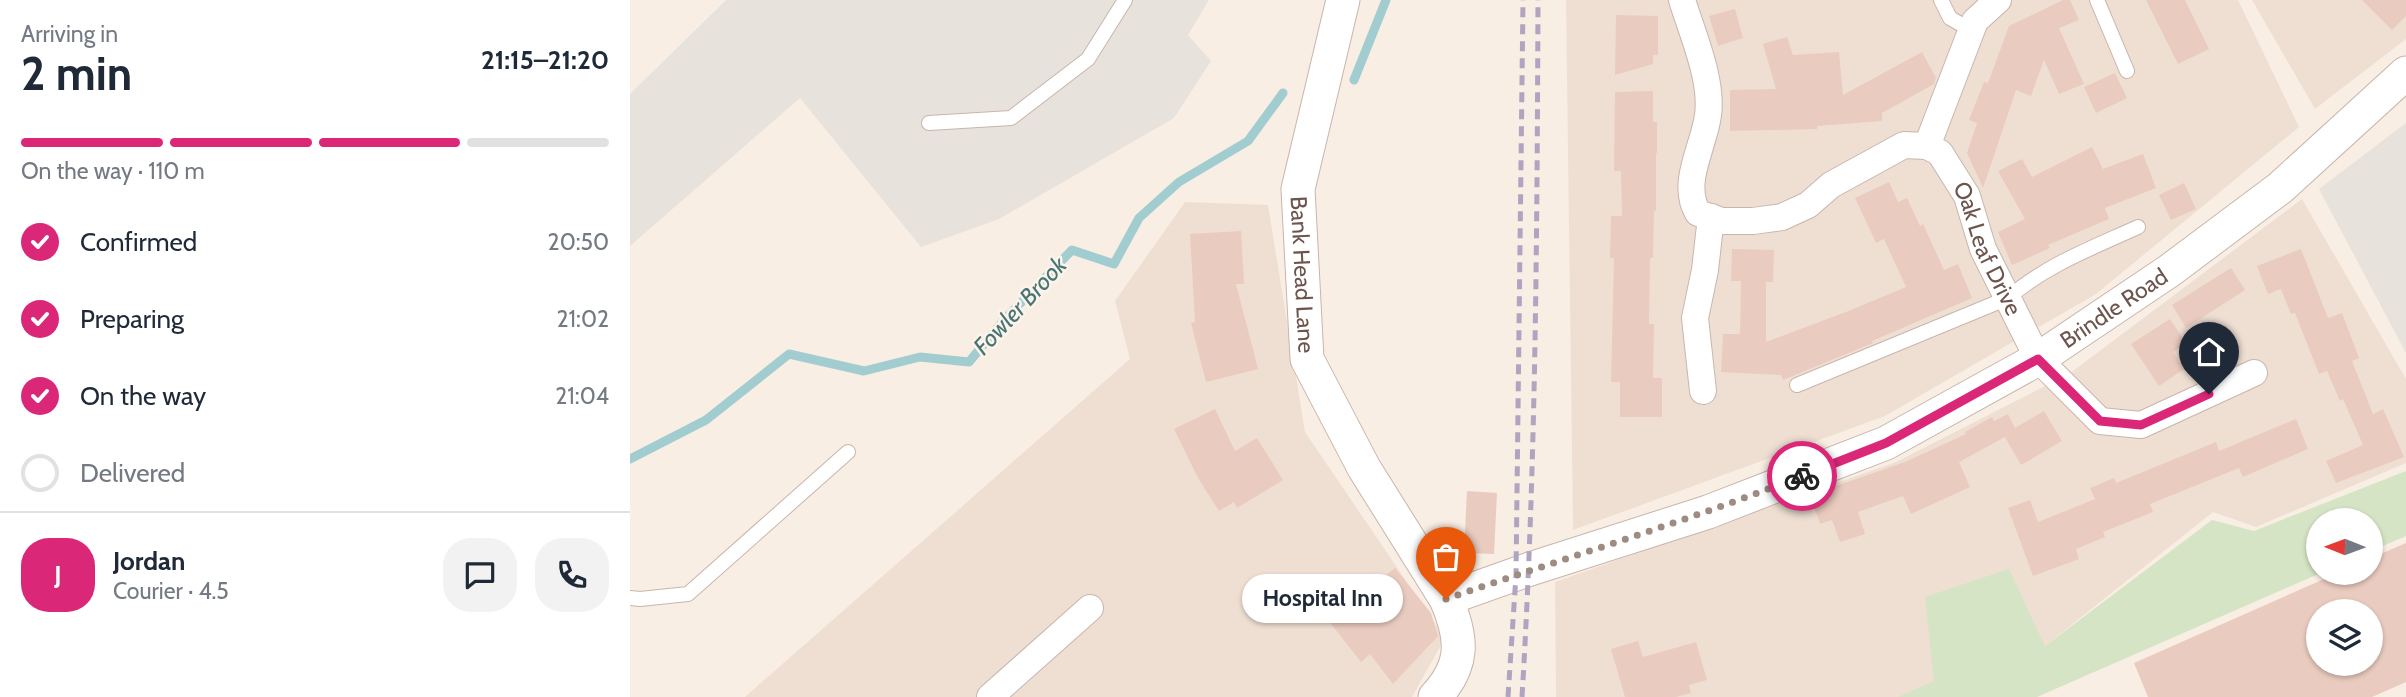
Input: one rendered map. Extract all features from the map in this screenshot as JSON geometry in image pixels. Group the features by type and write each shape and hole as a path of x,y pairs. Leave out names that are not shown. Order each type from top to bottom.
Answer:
{"street":[{"name":"Bank Head Lane","path":"1343,0 1298,189 1307,359 1364,468 1446,599"},
{"path":"1682,0 1707,85 1709,114 1691,186 1691,201 1698,213 1722,221 1782,217 1808,205 1831,185 1904,145 1927,146 1975,21 1998,0"},
{"name":"Brindle Road","path":"1446,599 1708,512 1886,443 2038,359 2169,271 2280,188 2406,73"},
{"name":"Oak Leaf Drive","path":"1927,146 1940,153 1967,196 1983,249 2038,359 2100,421 2141,425 2254,373"},
{"path":"1703,391 1695,318 1705,270 1711,217"},
{"path":"1435,697 1447,684 1457,662 1460,641 1446,599"},
{"path":"990,697 1090,608"}],"lane":[{"path":"929,123 1011,118 1088,59 1125,0"},
{"path":"1941,0 1950,18 1971,30"},
{"path":"2097,0 2127,71"},
{"path":"1797,385 2008,298 2026,282 2063,260 2138,227"},
{"path":"630,598 688,594 848,452"}],"shaded area":[{"path":"726,0 1209,0 1188,35 1211,61 1174,118 999,219 921,247 800,98 630,246 630,94"},
{"path":"1566,0 2238,0 2299,127 2096,294 1885,416 1573,530"},
{"path":"2252,0 2406,0 2406,39 2315,109"},
{"path":"2406,123 2406,353 2319,189"},
{"path":"2302,199 2406,379 2406,463 2256,527 2213,512 2045,646 1926,697 1556,697 1555,582 1896,462 2069,374"},
{"path":"1185,202 1268,205 1305,432 1445,638 1412,697 745,697 1130,359 1115,301"}],"green space":[{"path":"2406,471 2406,536 2384,545 2384,508 2312,508"},
{"path":"2306,510 2306,579 2037,697 1898,697 1934,681 1925,597 2009,569 2045,646 2212,520 2254,531"}],"building":[{"path":"2063,0 2070,0 2079,20 2059,28 2084,84 2059,94 2044,60 2031,96 2016,90 1983,188 1967,153 1977,123 1969,120 1984,82 1988,83 2009,26"},
{"path":"2146,0 2185,0 2209,49 2178,64"},
{"path":"2362,0 2406,0 2406,16 2392,30"},
{"path":"1735,9 1743,38 1718,46 1709,16"},
{"path":"1616,15 1658,16 1658,55 1653,55 1653,64 1615,75"},
{"path":"1787,37 1793,55 1839,52 1843,95 1922,52 1936,78 1934,84 1882,113 1882,121 1817,126 1817,129 1730,131 1730,90 1776,89 1763,44"},
{"path":"2115,73 2127,98 2096,113 2084,87"},
{"path":"1653,91 1657,153 1649,324 1654,324 1653,378 1662,378 1662,417 1620,417 1620,382 1611,382 1614,258 1610,258 1611,216 1622,216 1621,171 1614,171 1615,92"},
{"path":"2092,147 2103,169 2143,154 2156,188 2105,208 2109,219 2048,245 2050,248 2012,265 1998,232 2025,219 1998,171 2022,159 2032,177"},
{"path":"1889,182 1898,202 1907,198 1920,226 1923,224 1944,270 1958,264 1972,298 1783,380 1781,375 1721,372 1723,334 1740,334 1741,281 1731,281 1732,249 1774,250 1773,282 1766,282 1766,342 1906,287 1884,239 1876,243 1855,198"},
{"path":"2184,183 2196,209 2171,220 2159,195"},
{"path":"1241,231 1244,284 1236,284 1258,369 1206,382 1191,323 1195,322 1190,234"},
{"path":"2301,249 2328,318 2342,313 2359,358 2352,361 2373,414 2383,409 2404,457 2336,483 2326,461 2363,445 2343,399 2340,401 2327,371 2319,374 2295,313 2291,314 2281,289 2268,294 2257,266"},
{"path":"2231,268 2245,290 2186,328 2172,305"},
{"path":"2170,319 2186,343 2173,352 2184,369 2159,386 2131,344"},
{"path":"1215,409 1235,451 1257,438 1283,480 1237,508 1234,502 1219,511 1198,478 1174,429"},
{"path":"2044,411 2062,441 2021,465 2005,437 1959,462 1970,487 1911,514 1903,496 1858,512 1865,534 1840,542 1832,520 1820,524 1810,495 1905,462 1966,434 1965,432 1992,417 1994,421 2008,414 2015,428"},
{"path":"2296,419 2308,449 2243,477 2239,468 2150,504 2153,512 2103,532 2105,537 2076,549 2079,559 2033,576 2008,508 2030,500 2038,522 2095,499 2090,488 2114,478 2116,483 2216,442 2219,451"},
{"path":"1467,491 1497,493 1494,554 1464,553"},
{"path":"2406,543 2406,682 2372,697 2148,697 2134,663 2311,585 2383,585 2384,552"},
{"path":"1395,568 1431,613 1438,636 1393,684 1370,654 1361,662 1328,620"},
{"path":"1638,641 1643,657 1696,642 1707,680 1689,685 1691,693 1676,697 1625,697 1611,649"}],"waterway":[{"name":"Fowler Brook","path":"1354,80 1386,0"},
{"name":"Fowler Brook","path":"630,459 706,420 789,354 864,371 920,357 969,362 1004,320 1072,250 1114,264 1139,218 1179,182 1248,141 1283,93"}],"railway":[{"path":"1508,697 1516,575 1523,0"},
{"path":"1522,697 1533,436 1538,0"}],"way so far":[{"path":"1446,599 1708,512 1802,476"}],"place":[{"name":"Hospital Inn","path":"1446,599"}],"route":[{"path":"1802,476 1886,443 2038,359 2100,421 2141,425 2209,394"}]}
